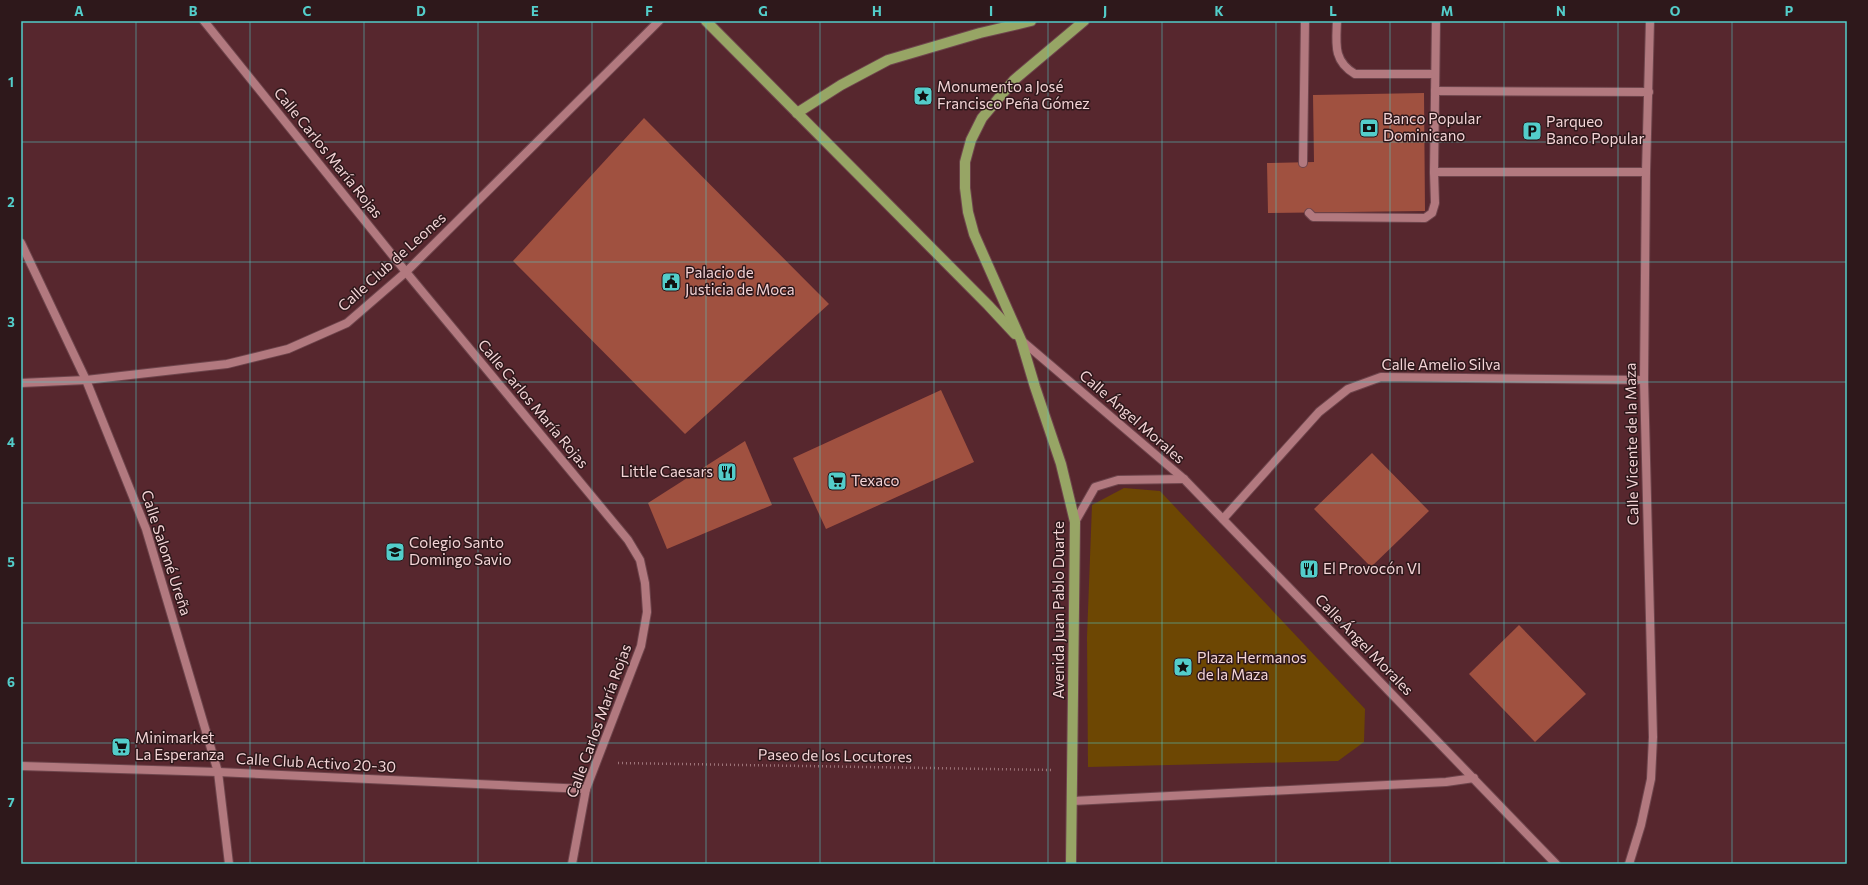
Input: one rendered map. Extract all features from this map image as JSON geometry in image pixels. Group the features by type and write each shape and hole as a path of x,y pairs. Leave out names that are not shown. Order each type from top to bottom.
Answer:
{"main road":[{"path":"706,21 988,304 1021,340"},
{"path":"797,113 841,85 888,60 980,33 1031,21"},
{"name":"Avenida Juan Pablo Duarte","path":"1071,864 1073,801 1075,522 1061,464 1021,340 974,234 968,212 965,188 965,162 970,140 982,118 1014,80 1084,21"}],"street":[{"name":"Calle Carlos María Rojas","path":"204,21 406,272 628,540 640,560 647,612 641,646 586,789 572,864"},
{"name":"Calle Club de Leones","path":"21,383 86,380 227,364 288,349 347,323 406,272 659,21"},
{"path":"1304,162 1305,21"},
{"path":"1337,21 1336,48 1345,68 1355,74 1435,74"},
{"path":"1309,213 1313,217 1330,218 1426,218 1435,209 1436,21"},
{"name":"Calle Vicente de la Maza","path":"1629,864 1641,825 1651,779 1652,737 1644,380 1646,172 1650,21"},
{"path":"1435,91 1649,92"},
{"path":"1434,172 1646,172"},
{"name":"Calle Salomé Ureña","path":"21,243 86,380 146,529 218,772 229,864"},
{"name":"Calle Ángel Morales","path":"1021,340 1184,479 1556,864"},
{"name":"Calle Amelio Silva","path":"1223,519 1320,412 1348,388 1381,377 1644,380"},
{"path":"1075,522 1095,486 1118,480 1184,479"},
{"name":"Calle Club Activo 20-30","path":"21,766 218,772 586,789"},
{"path":"1073,801 1446,782 1474,778"}],"path":[{"name":"Paseo de los Locutores","path":"597,763 1025,770 1073,769"}],"shaded area":[{"path":"1124,488 1160,491 1365,709 1364,742 1338,761 1088,767 1087,637 1092,505"}],"building":[{"name":"Banco Popular Dominicano","path":"1424,93 1425,211 1268,213 1267,163 1314,162 1313,95"},
{"name":"Palacio de Justicia de Moca","path":"644,118 829,304 685,434 513,261"},
{"path":"941,390 974,462 826,529 793,458"},
{"name":"Little Caesars","path":"745,441 772,505 667,549 648,503"},
{"path":"1372,453 1429,511 1371,567 1314,509"},
{"path":"1519,625 1586,694 1535,742 1469,674"},
{"path":"1505,862 1505,864 1492,864 1492,863"}],"place":[{"name":"Monumento a José Francisco Peña Gómez","path":"923,96"},
{"name":"Banco Popular Dominicano","path":"1369,128"},
{"name":"Parqueo Banco Popular","path":"1532,131"},
{"name":"Palacio de Justicia de Moca","path":"671,282"},
{"name":"Little Caesars","path":"727,472"},
{"name":"Texaco","path":"837,481"},
{"name":"Colegio Santo Domingo Savio","path":"395,552"},
{"name":"El Provocón VI","path":"1309,569"},
{"name":"Plaza Hermanos de la Maza","path":"1183,667"},
{"name":"Minimarket La Esperanza","path":"121,747"}]}
